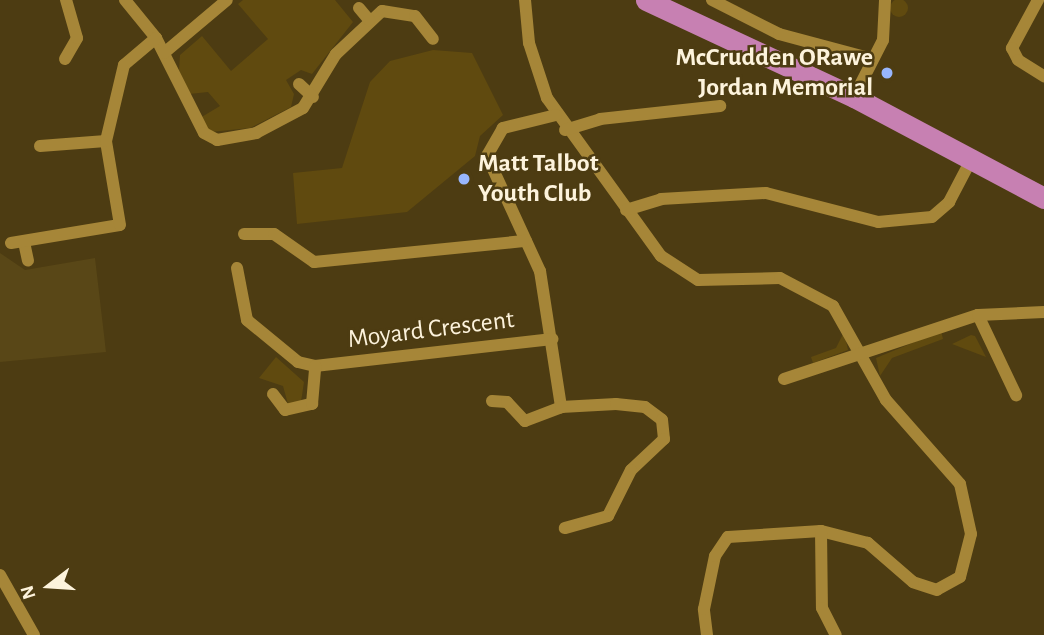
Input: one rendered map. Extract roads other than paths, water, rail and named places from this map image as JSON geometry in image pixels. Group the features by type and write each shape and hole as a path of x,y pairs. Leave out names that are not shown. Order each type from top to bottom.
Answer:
{"highway":[{"path":"646,0 973,156 1044,198"}],"street":[{"path":"65,59 77,38 66,0"},
{"path":"125,0 156,38 204,132 217,139 285,120 313,97 336,54 369,20 387,9 415,16 433,39"},
{"path":"164,53 227,0"},
{"path":"524,0 537,77 556,115 626,210 684,275 710,281 770,276 813,291 839,312 886,400 960,484 971,534 960,577 937,590 924,590 868,543 821,531 728,537 715,556 705,609 708,635"},
{"path":"712,0 779,34 872,59"},
{"path":"854,97 886,29 885,0"},
{"path":"1038,0 1012,48 1018,60 1044,76"},
{"path":"359,8 369,20"},
{"path":"28,261 18,243 120,225 106,141 124,65 156,38"},
{"path":"299,84 313,97"},
{"path":"565,130 600,119 720,106"},
{"path":"556,115 503,128 488,149 489,168 526,241 543,283 561,407"},
{"path":"40,146 106,141"},
{"path":"626,210 661,199 766,193 878,222 932,217 949,202 973,156"},
{"path":"244,234 274,234 314,262 526,241"},
{"name":"Moyard Crescent","path":"237,268 247,320 298,362 315,366 552,339"},
{"path":"784,379 862,351 978,315 1044,312"},
{"path":"978,315 1016,395"},
{"name":"Moyard Crescent","path":"273,394 285,410 312,404 315,366"},
{"path":"492,401 507,402 525,421 561,407 645,407 659,415 665,434 631,470 608,516 565,528"},
{"path":"821,531 820,600 836,635"},
{"path":"0,575 34,635"}],"place":[{"name":"McCrudden ORawe Jordan Memorial","path":"887,73"},
{"name":"Matt Talbot Youth Club","path":"464,179"}]}
